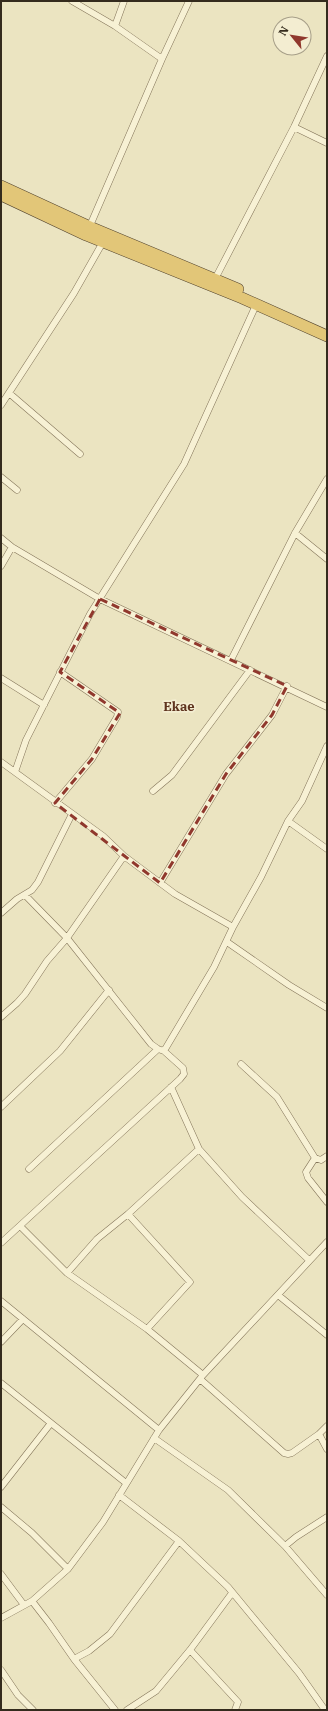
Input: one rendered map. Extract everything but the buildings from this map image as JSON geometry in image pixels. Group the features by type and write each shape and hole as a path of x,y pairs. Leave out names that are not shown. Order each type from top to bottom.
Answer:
{"highway":[{"path":"1,186 88,231 103,242 327,336"},
{"path":"1,195 88,231 215,279 327,327"}],"street":[{"path":"72,1 115,26 162,59"},
{"path":"115,26 124,1"},
{"path":"88,231 162,59 189,1"},
{"path":"215,279 294,127 327,56"},
{"path":"294,127 327,143"},
{"path":"1,405 74,293 103,242"},
{"path":"14,772 26,740 90,614 184,464 256,305"},
{"path":"9,393 80,454"},
{"path":"1,477 17,490"},
{"path":"231,660 296,533 327,479"},
{"path":"320,492 327,495"},
{"path":"296,533 327,559"},
{"path":"1,538 12,547 100,598 250,670 287,686 327,707"},
{"path":"1,566 12,547"},
{"path":"153,792 172,774 250,670"},
{"path":"55,803 92,759 117,717 118,712 60,672"},
{"path":"1,678 44,705"},
{"path":"160,883 226,774 272,715 287,686"},
{"path":"29,1168 161,1050 214,967 233,927 265,870 288,821 302,801 327,746"},
{"path":"1,762 55,803 103,836 124,856 175,894 200,910 233,927"},
{"path":"1,913 13,902 26,895 38,882 72,814"},
{"path":"288,821 327,849"},
{"path":"1,1017 18,1003 47,961 67,938 124,856"},
{"path":"1,1243 171,1088 184,1074 183,1068 151,1044 67,938 26,895"},
{"path":"227,942 289,985 327,1008"},
{"path":"1,1107 60,1050 109,990"},
{"path":"241,1064 277,1097 315,1158 321,1160 327,1156"},
{"path":"171,1088 199,1149 242,1197 309,1260"},
{"path":"67,1273 97,1239 128,1214 199,1149"},
{"path":"315,1158 306,1172 308,1178 327,1202"},
{"path":"128,1214 190,1282 147,1329"},
{"path":"20,1226 67,1273 147,1329 202,1377 284,1453 292,1453 319,1434 327,1426"},
{"path":"1,1618 32,1601 68,1569 103,1522 159,1430 202,1377 327,1242"},
{"path":"278,1295 327,1335"},
{"path":"1,1301 159,1430"},
{"path":"1,1342 24,1319"},
{"path":"1,1383 126,1483"},
{"path":"1,1487 51,1423"},
{"path":"319,1434 327,1449"},
{"path":"154,1438 228,1490 286,1546 327,1595"},
{"path":"119,1495 180,1541 228,1587 256,1619 299,1673 325,1710"},
{"path":"1,1507 32,1533 68,1569"},
{"path":"286,1546 296,1537 327,1517"},
{"path":"74,1659 89,1651 110,1634 180,1541"},
{"path":"1,1574 24,1605"},
{"path":"128,1710 156,1691 190,1650 232,1593"},
{"path":"32,1601 50,1623 74,1659 115,1710"},
{"path":"190,1650 238,1702 235,1710"},
{"path":"1,1670 18,1695 33,1710"}],"highlighted area":[{"path":"100,599 287,686 272,715 226,774 160,883 55,803 92,759 120,713 60,672"}],"district":[{"name":"Ekae","path":"179,706"}]}
